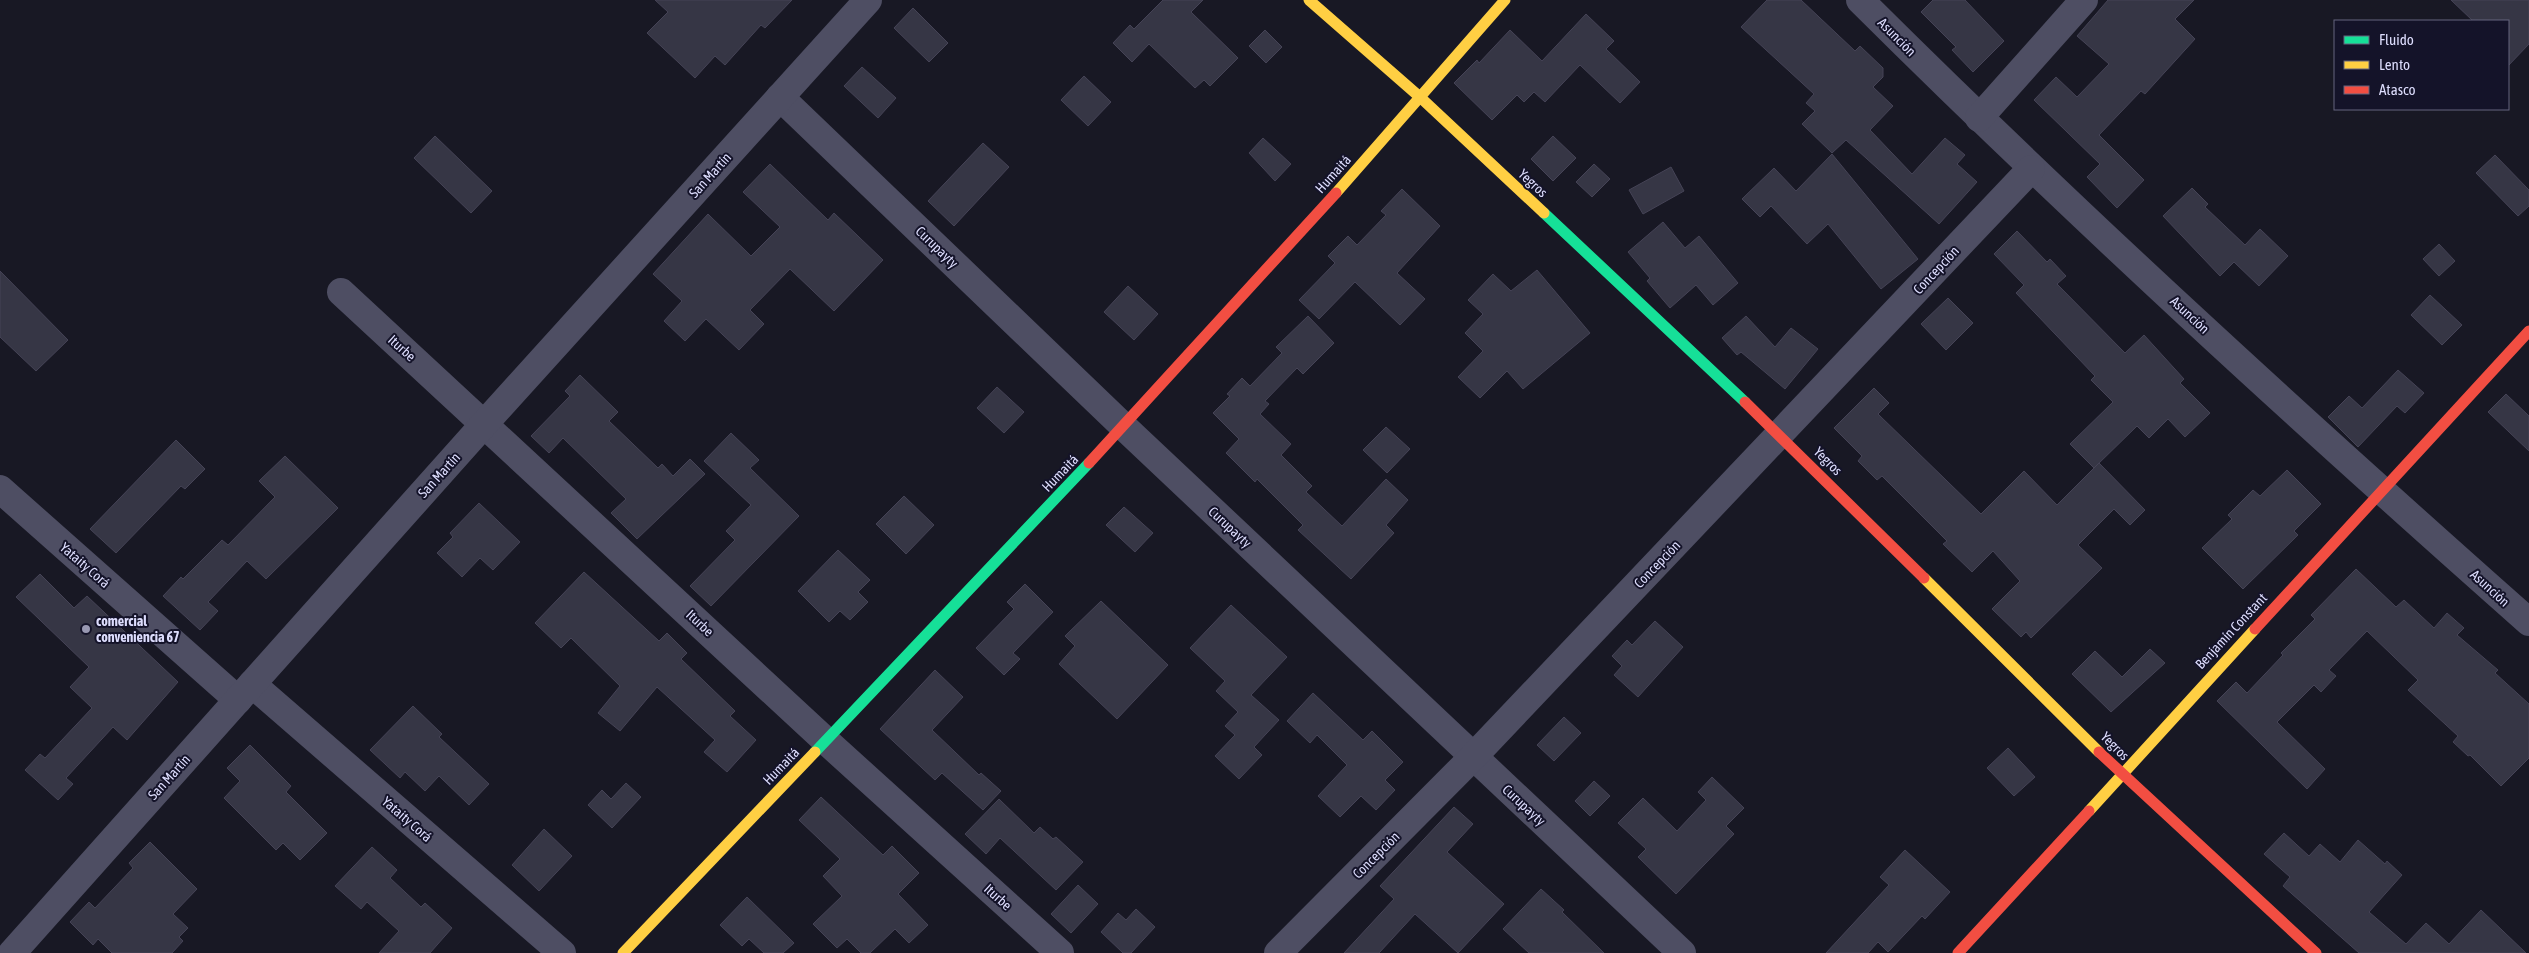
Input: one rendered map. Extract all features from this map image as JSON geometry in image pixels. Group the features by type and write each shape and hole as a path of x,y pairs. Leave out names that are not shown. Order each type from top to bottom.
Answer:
{"street":[{"name":"San Martín","path":"12,953 485,423 868,0"},
{"name":"Yegros","path":"1309,0 1421,98 1780,435 2121,773 2316,953"},
{"name":"Humaitá","path":"623,953 1124,427 1421,98 1505,0"},
{"name":"Asunción","path":"1860,0 2031,169 2381,491 2529,622"},
{"path":"1979,118 2084,0"},
{"name":"Curupayty","path":"780,97 1124,427 1682,953"},
{"name":"Concepción","path":"1278,953 1473,757 2031,169"},
{"name":"Iturbe","path":"341,292 485,423 826,741 1060,953"},
{"name":"Benjamín Constant","path":"1958,953 2121,773 2529,331"},
{"name":"Yataity Corá","path":"0,489 562,953"}],"building":[{"path":"655,0 792,0 765,28 761,25 725,65 715,56 695,78 647,33 668,12"},
{"path":"1163,0 1203,0 1191,12 1238,58 1210,86 1204,80 1195,88 1149,44 1132,62 1113,43 1130,25 1134,29"},
{"path":"1767,0 1801,0 1855,51 1860,46 1883,68 1883,77 1873,87 1893,106 1870,130 1912,174 1945,138 1965,155 1957,164 1977,182 1939,224 1846,140 1832,153 1802,124 1815,111 1806,103 1814,94 1741,27"},
{"path":"1933,0 1965,0 2004,41 1973,72 1952,50 1956,47 1921,12"},
{"path":"2108,0 2194,0 2175,19 2195,39 2145,94 2141,91 2099,135 2144,180 2117,208 2087,177 2100,164 2034,100 2056,77 2077,97 2109,64 2077,36"},
{"path":"2451,0 2529,0 2529,44 2509,65 2509,20 2472,20"},
{"path":"913,8 948,43 929,62 894,28"},
{"path":"1586,14 1614,41 1606,49 1640,82 1620,103 1580,65 1545,102 1534,92 1524,102 1517,95 1492,120 1454,83 1477,60 1479,63 1510,30 1542,61"},
{"path":"1265,30 1282,47 1266,63 1249,46"},
{"path":"862,67 896,98 878,118 844,86"},
{"path":"1084,76 1111,102 1088,126 1061,100"},
{"path":"435,136 492,191 471,213 414,158"},
{"path":"1553,136 1576,158 1553,181 1531,159"},
{"path":"1263,138 1291,164 1275,181 1249,153"},
{"path":"983,143 1009,167 954,226 928,201"},
{"path":"1832,154 1918,259 1881,289 1828,224 1807,244 1771,206 1760,217 1742,199 1774,168 1796,191"},
{"path":"2495,155 2529,190 2529,206 2518,216 2476,173"},
{"path":"770,164 828,220 834,213 883,260 834,311 790,269 750,310 764,324 739,350 706,319 685,341 664,321 682,301 653,274 708,214 751,256 780,227 743,192"},
{"path":"1594,164 1610,179 1592,197 1576,182"},
{"path":"1671,167 1684,191 1643,214 1629,190"},
{"path":"2192,188 2208,204 2205,207 2245,245 2260,229 2288,256 2259,286 2234,262 2220,276 2163,216"},
{"path":"1402,189 1440,226 1397,273 1425,299 1400,325 1355,282 1319,319 1299,300 1335,263 1328,256 1348,236 1357,245 1386,215 1381,211"},
{"path":"1663,222 1685,248 1699,236 1738,283 1713,305 1696,285 1670,308 1647,281 1650,278 1628,252"},
{"path":"2017,231 2047,262 2050,259 2066,276 2057,284 2125,353 2144,335 2184,379 2180,383 2210,413 2185,437 2168,419 2149,438 2137,426 2094,468 2070,444 2113,402 2091,380 2095,376 2016,293 2024,285 1994,254"},
{"path":"2439,244 2455,261 2439,276 2423,259"},
{"path":"1537,270 1590,333 1523,389 1507,371 1480,398 1458,377 1483,351 1465,333 1483,314 1468,300 1493,274 1511,291"},
{"path":"0,271 68,340 36,371 0,337"},
{"path":"1128,286 1158,314 1134,340 1104,312"},
{"path":"2430,295 2462,325 2442,345 2411,315"},
{"path":"1948,298 1973,323 1946,350 1921,324"},
{"path":"1308,316 1334,343 1303,374 1297,368 1265,401 1269,404 1260,414 1291,444 1281,455 1312,486 1306,492 1342,526 1386,479 1408,500 1386,525 1394,533 1351,579 1298,530 1303,525 1257,479 1255,482 1226,453 1239,439 1213,413 1230,396 1227,394 1242,378 1250,386 1282,353 1276,347"},
{"path":"1746,316 1775,347 1791,328 1818,349 1785,389 1741,352 1737,355 1722,338"},
{"path":"2398,370 2424,393 2405,413 2397,406 2358,447 2328,417 2349,396 2362,408"},
{"path":"580,375 618,412 609,421 658,468 662,464 673,476 690,459 705,474 637,539 611,513 626,499 563,438 549,453 531,436 570,396 565,391"},
{"path":"997,387 1024,412 1004,433 977,408"},
{"path":"1874,388 1889,403 1878,414 1981,514 2024,471 2057,505 2099,463 2145,510 2130,525 2114,509 2078,545 2102,568 2031,638 2026,632 2021,637 1992,609 2020,581 1993,551 1972,572 1943,544 1947,541 1882,476 1877,480 1858,461 1862,456 1834,428"},
{"path":"2506,394 2529,416 2529,451 2488,412"},
{"path":"1386,427 1410,449 1387,473 1363,450"},
{"path":"731,433 759,460 750,468 799,516 711,606 690,586 735,540 726,531 751,505 704,461"},
{"path":"176,440 205,469 185,489 181,486 116,553 90,529"},
{"path":"285,456 338,508 266,579 247,561 208,602 218,611 200,630 163,596 222,540 228,545 275,497 259,481"},
{"path":"2287,470 2321,504 2294,531 2298,535 2243,589 2202,548 2232,519 2228,515 2253,490 2260,496"},
{"path":"904,496 934,525 906,554 876,524"},
{"path":"479,503 520,542 493,570 480,558 462,577 437,553 453,537 450,533"},
{"path":"1124,507 1153,533 1135,552 1106,525"},
{"path":"838,550 870,580 858,592 868,602 850,620 840,611 829,622 798,591"},
{"path":"2356,569 2396,607 2404,600 2434,628 2447,613 2464,628 2457,635 2498,670 2495,673 2529,704 2529,758 2501,786 2470,755 2468,756 2453,742 2458,736 2408,690 2418,680 2367,631 2329,670 2336,676 2321,692 2314,685 2277,722 2325,769 2307,789 2217,701 2236,682 2247,693 2283,655 2281,653 2315,619 2311,615"},
{"path":"584,572 659,641 667,633 687,653 681,659 735,711 730,716 756,740 727,772 704,752 715,740 657,687 620,731 598,713 620,686 571,638 561,648 535,623"},
{"path":"40,574 74,608 87,596 178,682 127,740 113,727 66,778 73,784 58,800 25,770 40,754 45,758 92,708 70,687 89,667 16,597"},
{"path":"1025,584 1053,612 1013,653 1020,659 1004,675 976,648 1014,609 1007,602"},
{"path":"1101,601 1168,665 1117,719 1059,664 1075,646 1065,636"},
{"path":"1231,605 1287,657 1251,695 1279,720 1254,747 1262,755 1239,779 1215,756 1235,735 1225,726 1238,712 1216,691 1225,681 1190,648"},
{"path":"1655,621 1683,647 1638,697 1614,675 1622,666 1612,656 1627,640 1632,645"},
{"path":"2150,649 2165,663 2111,712 2072,674 2095,651 2122,677"},
{"path":"935,670 963,697 932,730 979,775 981,773 1001,791 983,810 942,773 935,780 880,729"},
{"path":"1313,693 1363,740 1372,731 1403,762 1385,780 1395,790 1376,810 1361,796 1340,817 1318,796 1347,765 1317,735 1310,743 1287,721"},
{"path":"413,706 442,734 439,737 489,784 469,805 439,776 425,791 405,772 400,778 370,750"},
{"path":"1564,717 1581,733 1554,761 1537,745"},
{"path":"250,745 291,786 286,792 327,833 300,860 283,843 276,850 224,798 240,781 227,768"},
{"path":"2008,748 2035,777 2014,796 1987,768"},
{"path":"1712,777 1744,808 1726,826 1734,834 1676,894 1638,857 1646,849 1618,823 1643,798 1677,831 1706,800 1698,792"},
{"path":"1594,781 1610,796 1590,816 1575,801"},
{"path":"626,783 641,797 612,828 588,805 602,790 611,799"},
{"path":"821,797 883,855 892,846 919,873 898,894 928,925 909,943 895,929 870,953 861,953 847,939 837,948 813,924 842,896 823,876 840,859 799,820"},
{"path":"999,799 1034,833 1040,827 1053,839 1056,837 1083,862 1056,890 1000,838 986,854 965,834"},
{"path":"1454,807 1473,824 1447,852 1504,904 1458,953 1415,914 1379,953 1344,953 1394,899 1380,886"},
{"path":"544,829 572,856 539,891 512,865"},
{"path":"2284,833 2309,856 2320,844 2340,862 2358,840 2385,864 2387,861 2402,875 2369,912 2406,944 2426,923 2449,944 2481,910 2526,953 2359,953 2283,886 2290,877 2264,854"},
{"path":"150,842 197,889 173,914 188,928 179,937 183,941 172,953 112,953 98,939 93,945 70,922 89,902 95,908 133,868 129,863"},
{"path":"372,847 397,870 390,878 421,907 425,903 452,928 430,953 379,953 399,931 367,902 361,909 335,886"},
{"path":"1905,850 1950,892 1925,919 1922,916 1888,952 1878,942 1868,953 1826,953 1889,885 1880,877"},
{"path":"1078,885 1098,904 1071,933 1051,914"},
{"path":"1541,889 1564,910 1562,912 1604,953 1529,953 1503,929"},
{"path":"747,897 794,943 783,953 764,953 749,939 742,946 720,925"},
{"path":"1136,909 1155,927 1131,953 1123,953 1101,932 1118,913 1126,920"}],"traffic: fast":[{"path":"1544,213 1745,402"},
{"path":"815,752 1089,463"}],"traffic: slow":[{"path":"1309,0 1421,98 1544,213"},
{"path":"1336,193 1505,0"},
{"path":"1924,578 2099,752"},
{"path":"2089,811 2255,629"},
{"path":"623,953 815,752"}],"traffic: jam":[{"path":"1089,463 1336,193"},
{"path":"2255,629 2529,331"},
{"path":"1745,402 1924,578"},
{"path":"2099,752 2316,953"},
{"path":"1958,953 2089,811"}],"place":[{"name":"comercial conveniencia 67","path":"86,629"}]}
